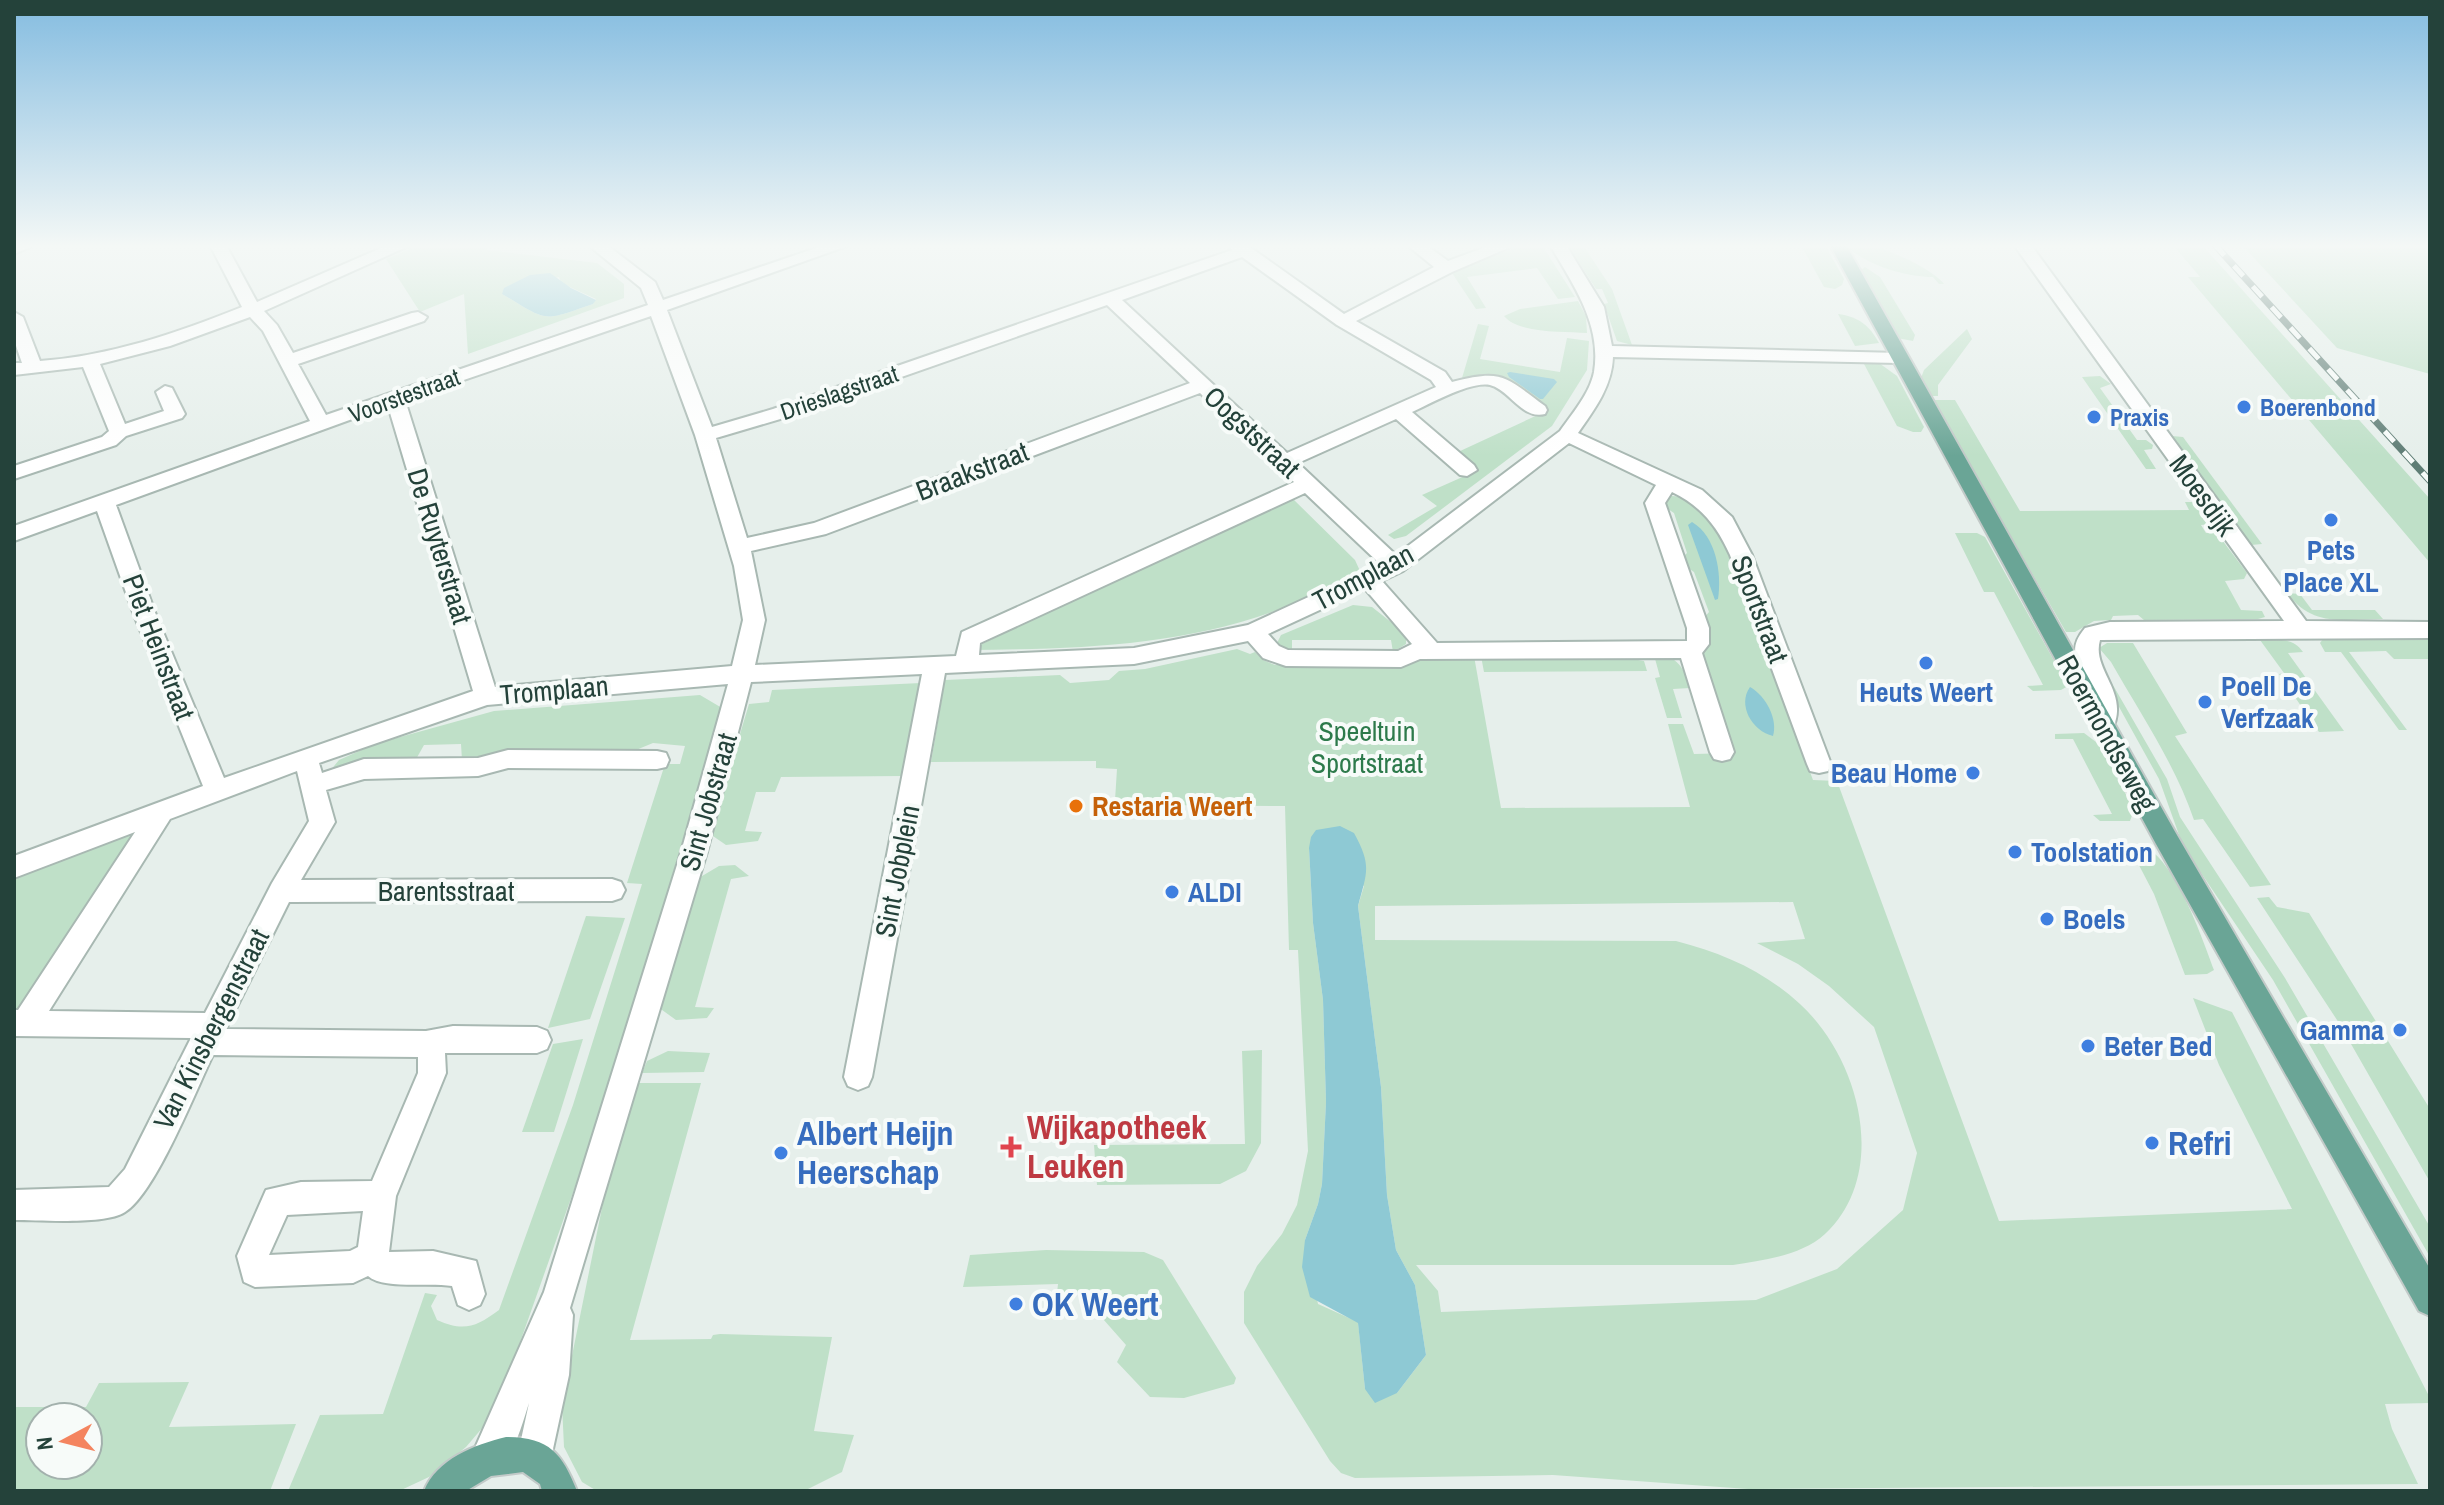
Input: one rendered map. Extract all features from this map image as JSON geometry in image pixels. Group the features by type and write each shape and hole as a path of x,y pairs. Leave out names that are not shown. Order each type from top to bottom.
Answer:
{"main road":[{"name":"Roermondseweg","path":"1876,315 2103,726 2430,1300"},
{"path":"441,1491 466,1468 488,1457 505,1454 534,1458 549,1469 560,1491"}],"street":[{"path":"14,369 34,369 89,359 157,343 235,315"},
{"path":"258,315 271,329 322,425"},
{"name":"Voorstestraat","path":"14,534 632,315"},
{"name":"Sint Jobstraat","path":"488,1457 559,1296 694,852 754,620 739,547 705,435 659,315"},
{"name":"Drieslagstraat","path":"705,435 780,413 1057,315"},
{"name":"Oogststraat","path":"1128,315 1395,566"},
{"path":"1335,315 1438,376 1447,389"},
{"path":"1343,321 1354,315"},
{"name":"Tromplaan","path":"310,771 486,696 742,674 1134,656 1253,632 1395,566 1567,435 1588,405 1603,374 1604,351 1597,315"},
{"name":"Moesdijk","path":"2073,315 2299,629"},
{"path":"14,317 34,369"},
{"path":"288,361 418,317"},
{"path":"1604,351 1899,358"},
{"path":"89,359 119,432"},
{"path":"1284,462 1447,389 1485,379 1499,381 1538,410"},
{"name":"Braakstraat","path":"739,547 819,529 1203,385"},
{"path":"14,473 109,441 119,432 175,414 165,392"},
{"name":"De Ruyterstraat","path":"395,397 486,696"},
{"path":"1399,411 1467,470"},
{"name":"Sportstraat","path":"1567,435 1695,495 1725,522 1741,555 1819,764"},
{"path":"1253,632 1271,652 1286,658 1401,659 1416,651 1690,650 1698,644 1698,628 1655,503 1668,481"},
{"path":"966,664 970,638 1308,484"},
{"name":"Piet Heinstraat","path":"104,501 145,615 217,791"},
{"path":"1369,580 1431,651"},
{"path":"2103,726 2105,692 2086,657 2088,640 2093,634 2110,630 2430,630"},
{"path":"1690,650 1722,752"},
{"name":"Sint Jobplein","path":"858,1077 935,665"},
{"name":"Tromplaan","path":"14,867 217,791 310,771 478,767 508,759 657,760"},
{"name":"Van Kinsbergenstraat","path":"14,1205 79,1205 116,1201 136,1179 281,891 322,822 310,771"},
{"path":"20,1023 161,813"},
{"name":"Barentsstraat","path":"281,891 612,890"},
{"path":"20,1023 426,1044 453,1039 537,1040"},
{"path":"426,1044 432,1057 432,1073 381,1196 372,1256 381,1268 433,1267 465,1272 469,1294"},
{"path":"372,1256 353,1267 255,1271 253,1256 277,1201 301,1197 381,1196"},
{"name":"Sint Jobstraat","path":"534,1458 550,1386 559,1296"}],"green space":[{"path":"465,315 576,315 468,354"},
{"path":"1586,315 1587,333 1531,329 1504,316"},
{"path":"1608,315 1621,315 1632,345 1617,341"},
{"path":"1839,315 1863,323 1879,343 1855,346"},
{"path":"1884,315 1903,315 1915,335 1913,341 1897,338"},
{"path":"2220,315 2265,315 2430,499 2430,563"},
{"path":"2307,315 2430,315 2430,374 2337,348"},
{"path":"1478,324 1489,326 1480,359 1560,372 1567,338 1589,341 1587,370 1552,426 1406,536 1394,539 1388,535 1437,506 1422,495 1476,471 1458,452 1542,413 1526,392 1502,377 1486,374 1462,378"},
{"path":"1967,329 1972,339 1938,385 1938,396 1931,396 1921,378 1924,370"},
{"path":"1879,363 1897,376 1924,427 1921,432 1897,426 1864,364"},
{"path":"2100,376 2111,384 2100,388 2137,440 2146,440 2153,445 2152,449 2144,450 2156,469 2146,469 2082,377"},
{"path":"1932,400 1955,400 2020,511 2189,510 2185,502 2196,502 2211,524 2201,525 2206,533 2216,532 2247,573 2244,579 2225,581 2241,610 2262,611 2265,617 2144,620 2138,615 2113,616 2111,620 2094,621 2075,632 2066,632"},
{"path":"2172,436 2183,437 2262,544 2251,545"},
{"path":"1291,497 1355,560 1360,571 1300,601 1220,628 1096,646 969,650"},
{"name":"Speeltuin Sportstraat","path":"1680,497 1696,505 1719,533 1813,780 1837,781 1999,1221 2292,1209 2219,1065 2193,998 2232,1012 2430,1398 2430,1403 2385,1404 2392,1429 2418,1484 1748,1489 1553,1475 1355,1478 1341,1473 1330,1461 1244,1323 1244,1292 1257,1266 1282,1234 1297,1205 1308,1151 1298,950 1289,950 1285,806 1154,805 1153,815 1114,816 1117,769 1096,768 1096,761 931,762 945,680 1060,675 1070,683 1109,680 1119,671 1145,669 1237,649 1250,654 1255,652 1275,665 1396,665 1426,657 1474,656 1501,808 1690,807 1668,724 1683,724 1694,754 1734,753 1701,655 1703,619 1709,612 1694,572 1685,566 1682,558 1687,553 1674,513 1665,507 1666,498","holes":["1309,848 1364,886 1358,906 1381,1087 1387,1195 1396,1250 1415,1285 1426,1355 1397,1393 1365,1389 1358,1322 1318,1304 1305,1240 1322,1184 1326,1102 1323,1000 1313,923","1793,902 1805,939 1757,943 1798,964 1829,986 1874,1027 1917,1153 1903,1210 1837,1269 1756,1300 1441,1312 1438,1291 1416,1265 1733,1265 1781,1256 1805,1247 1825,1234 1845,1209 1857,1180 1861,1149 1859,1117 1851,1085 1821,1027 1800,1004 1772,982 1710,951 1676,941 1375,940 1375,906"]},
{"path":"1955,533 1977,533 1985,537 2068,686 2061,690 2033,691 2027,686 2043,685 1994,592 1984,592"},
{"path":"2287,593 2300,594 2312,610 2375,610 2383,619 2319,617 2307,612"},
{"path":"1353,605 1372,607 1406,634 1406,644 1393,652 1391,640 1292,640 1292,652 1282,650 1277,643 1281,635"},
{"path":"2430,638 2430,659 2394,659 2386,651 2349,652 2407,730 2399,730 2341,652 2325,652 2320,643 2323,639"},
{"path":"2260,640 2284,640 2299,647 2303,652 2288,653 2344,731 2319,732"},
{"path":"2107,643 2133,643 2187,733 2175,736 2271,885 2250,887 2203,819 2194,820 2156,739 2111,662 2099,648"},
{"path":"1636,655 1638,660 1644,661 1647,671 1484,672 1481,656"},
{"path":"1654,655 1674,660 1685,674 1690,688 1673,689 1682,718 1667,718 1655,678 1660,677"},
{"path":"2098,659 2167,779 2180,817 2285,978 2430,1227 2430,1257 2273,980 2183,846 2159,779 2093,660"},
{"path":"921,683 903,776 781,777 775,792 756,792 745,831 762,832 758,841 726,845 710,834 749,704 769,702 772,690"},
{"path":"700,695 722,708 604,1105 495,1413 466,1447 429,1477 399,1491 288,1491 320,1415 383,1414 425,1293 437,1295 431,1306 437,1320 455,1326 476,1324 499,1310 573,1105 642,884 627,883 665,764 680,764 685,746 653,743 636,750 504,750 462,760 461,744 424,745 415,761 325,777 339,760 375,744 494,711"},
{"path":"2084,733 2100,745 2134,810 2130,821 2100,821 2093,815 2112,814 2073,739 2055,739 2055,734"},
{"path":"138,832 23,1016 14,1016 14,878"},
{"path":"2129,846 2142,846 2165,865 2186,900 2214,970 2207,974 2185,975 2154,894"},
{"path":"735,865 749,876 731,879 695,1007 714,1008 707,1018 676,1020 658,1007 697,879 719,866"},
{"path":"2269,897 2277,907 2309,913 2430,1109 2430,1182 2339,1023 2257,898"},
{"path":"586,916 625,918 590,1019 548,1028"},
{"path":"583,1039 554,1132 522,1132 553,1044"},
{"path":"1262,1050 1261,1143 1246,1171 1220,1184 1097,1185 1094,1145 1245,1144 1242,1051"},
{"path":"668,1051 710,1053 704,1072 642,1073 647,1061"},
{"path":"638,1083 701,1083 630,1340 711,1339 713,1335 720,1334 832,1337 814,1431 854,1435 842,1472 804,1491 597,1491 582,1482 564,1447 562,1405 603,1203"},
{"path":"1046,1250 1144,1252 1163,1260 1236,1378 1234,1384 1184,1398 1150,1397 1117,1362 1126,1345 1080,1293 1057,1293 1058,1284 963,1287 970,1255"},
{"path":"189,1382 169,1427 296,1424 270,1491 14,1491 14,1407 24,1407 24,1481 104,1481 104,1401 89,1401 99,1383"}],"water":[{"path":"1507,373 1557,382 1540,399 1509,377"},
{"path":"1692,522 1707,536 1716,556 1719,589 1718,599 1715,600 1688,525"},
{"path":"1750,687 1769,708 1774,722 1773,736 1759,729 1749,716 1745,702"},
{"path":"1340,826 1354,833 1366,862 1358,906 1381,1087 1387,1195 1396,1250 1415,1285 1426,1355 1397,1393 1375,1403 1365,1389 1358,1323 1310,1297 1302,1267 1305,1240 1322,1184 1326,1102 1323,1000 1313,923 1309,848 1316,830"}],"railway":[{"path":"2279,315 2430,481"}],"place":[{"name":"Boerenbond","path":"2244,407"},
{"name":"Praxis","path":"2094,417"},
{"name":"Pets Place XL","path":"2331,520"},
{"name":"Heuts Weert","path":"1926,663"},
{"name":"Poell De Verfzaak","path":"2205,702"},
{"name":"Beau Home","path":"1973,773"},
{"name":"Restaria Weert","path":"1076,806"},
{"name":"Toolstation","path":"2015,852"},
{"name":"ALDI","path":"1172,892"},
{"name":"Boels","path":"2047,919"},
{"name":"Gamma","path":"2400,1030"},
{"name":"Beter Bed","path":"2088,1046"},
{"name":"Refri","path":"2152,1143"},
{"name":"Wijkapotheek Leuken","path":"1011,1147"},
{"name":"Albert Heijn Heerschap","path":"781,1153"},
{"name":"OK Weert","path":"1016,1304"}]}
